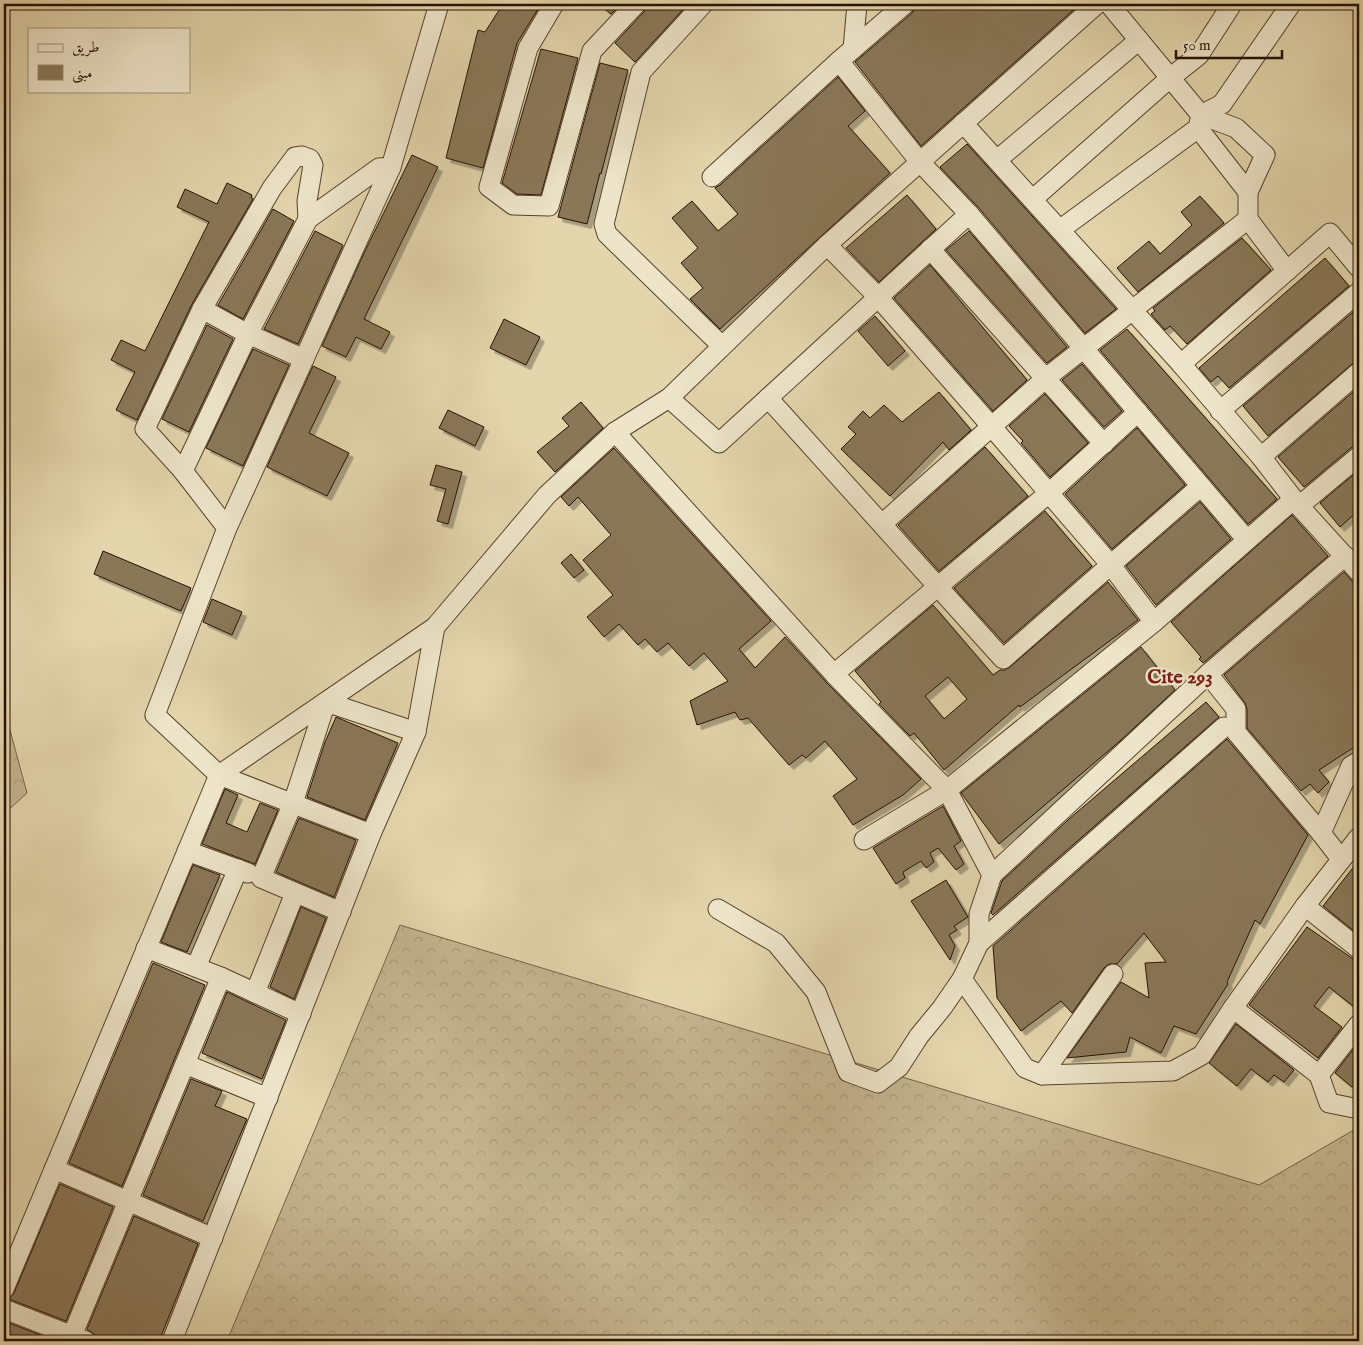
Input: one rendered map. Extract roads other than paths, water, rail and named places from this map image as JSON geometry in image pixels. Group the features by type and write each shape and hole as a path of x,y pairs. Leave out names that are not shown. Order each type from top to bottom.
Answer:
{"street":[{"path":"371,834 219,774 154,715 227,528 391,167 439,4"},
{"path":"554,4 528,48 490,187 513,206 549,206 592,51 636,4"},
{"path":"703,4 641,72 604,224 607,234 722,346"},
{"path":"853,48 857,4"},
{"path":"712,177 853,48 905,4"},
{"path":"4,1289 219,774 436,627 547,495 615,432 669,398 827,245 1097,4"},
{"path":"1109,4 1170,78 1248,192"},
{"path":"1032,199 1170,78 1199,55 1232,4"},
{"path":"1061,229 1222,104 1291,4"},
{"path":"997,160 1139,40"},
{"path":"839,61 920,162 969,214 1247,540"},
{"path":"1200,121 1236,128 1265,155 1248,192 1248,219 1287,271"},
{"path":"963,123 1061,229 1132,312 1181,364 1261,457 1296,503 1354,562 1208,674 992,875 978,914 979,943"},
{"path":"227,528 183,471 145,429 202,309 272,188 295,157 302,156 310,159 313,164 307,201 308,219"},
{"path":"183,471 248,334 308,219 379,168 391,167"},
{"path":"669,398 719,443 969,214"},
{"path":"882,524 1046,378 1248,219"},
{"path":"1181,364 1330,233 1359,268"},
{"path":"827,245 878,298 992,427 1110,564 1154,622"},
{"path":"930,249 1104,444"},
{"path":"1220,411 1359,292"},
{"path":"202,309 248,334 304,359"},
{"path":"1261,457 1359,372"},
{"path":"768,398 1003,659 1201,486"},
{"path":"834,674 1049,494 1138,412"},
{"path":"615,432 834,674 947,790 992,875"},
{"path":"864,840 947,790 1154,622 1247,540 1359,456"},
{"path":"172,1341 371,834 416,732 436,627"},
{"path":"1208,674 1236,709 1236,732 1321,833 1340,860"},
{"path":"326,702 416,732"},
{"path":"261,878 293,803 326,702"},
{"path":"718,909 776,943 816,992 848,1072 878,1083 899,1068 918,1036 942,1008 962,979 979,943 1224,727"},
{"path":"1321,833 1351,766 1359,761"},
{"path":"962,979 1025,1068 1042,1075 1173,1071 1202,1055 1305,906 1359,837"},
{"path":"187,851 261,878 341,912"},
{"path":"196,967 238,870"},
{"path":"255,993 295,892"},
{"path":"1305,906 1359,949"},
{"path":"146,948 221,977 300,1014"},
{"path":"1042,1075 1114,974"},
{"path":"4,1309 79,1339 128,1201 221,977"},
{"path":"1233,1008 1320,1075 1329,1103 1359,1109"},
{"path":"1320,1075 1359,1024"},
{"path":"185,1064 268,1098"},
{"path":"54,1169 213,1238"}],"district":[{"name":"Cite 293","path":"1180,677"}]}
